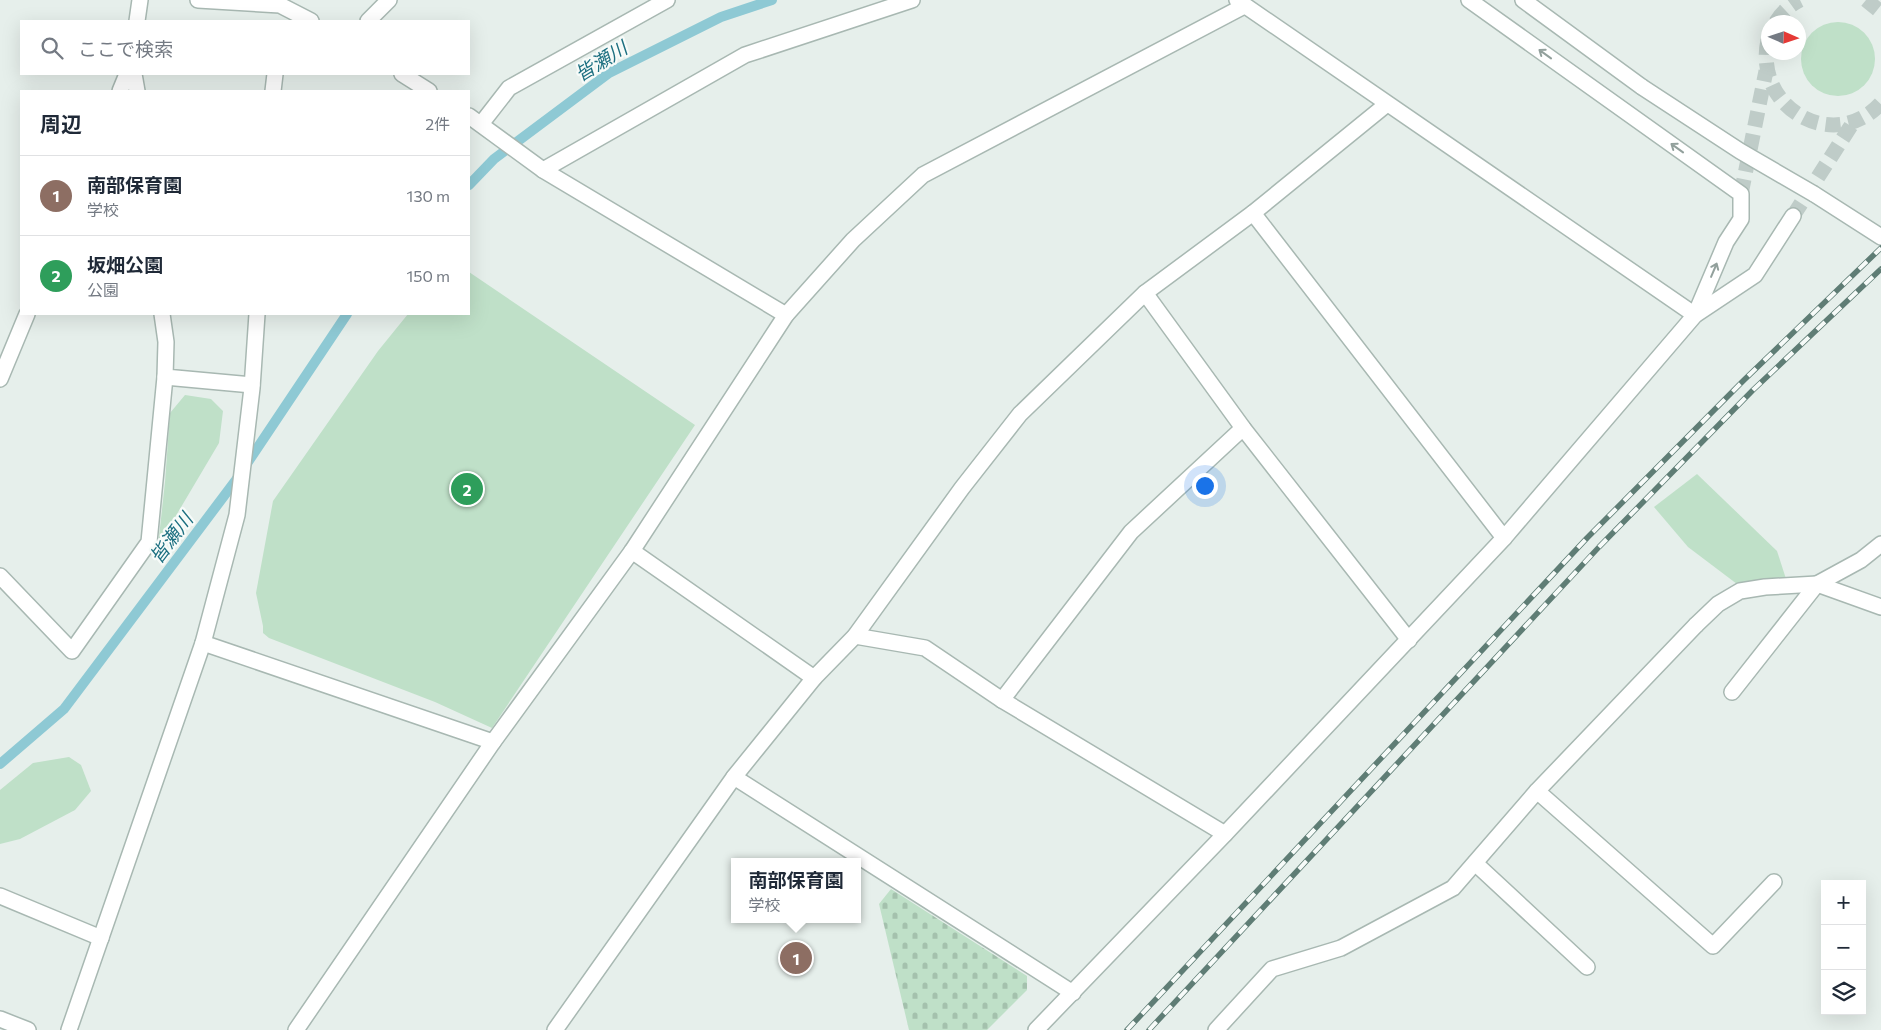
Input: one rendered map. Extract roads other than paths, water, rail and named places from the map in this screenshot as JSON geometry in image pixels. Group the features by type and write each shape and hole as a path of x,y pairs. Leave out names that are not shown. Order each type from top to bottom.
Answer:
{"street":[{"path":"137,20 140,0"},
{"path":"198,0 280,2 309,20"},
{"path":"369,20 389,0"},
{"path":"667,0 508,88 475,120 543,170 786,315"},
{"path":"543,170 745,55 912,0"},
{"path":"1469,0 1741,194 1741,220 1726,242 1695,315"},
{"path":"1523,0 1642,87 1740,151 1814,194 1881,237"},
{"path":"278,20 280,2"},
{"path":"296,1030 493,742 632,551 786,315 853,240 924,175 1240,3 1695,315"},
{"path":"120,90 127,75"},
{"path":"134,75 137,90"},
{"path":"273,90 275,75"},
{"path":"404,75 427,90"},
{"path":"555,1030 734,777 814,678 855,636 962,488 1020,414 1145,293 1252,213 1387,104"},
{"path":"1252,213 1504,538"},
{"path":"1036,1030 1225,834 1504,538 1695,315 1754,275 1793,216"},
{"path":"1145,293 1243,428 1409,640"},
{"path":"0,379 27,315"},
{"path":"0,576 72,651 149,542 165,377 166,342 162,315"},
{"path":"69,1030 202,643 237,515 252,387 257,315"},
{"path":"165,377 252,387"},
{"path":"1002,700 1131,532 1243,428"},
{"path":"1732,692 1817,584 1861,560 1881,544"},
{"path":"632,551 814,678"},
{"path":"1216,1030 1272,969 1341,948 1453,888 1537,791 1696,624 1718,604 1740,591 1765,587 1817,584 1881,607"},
{"path":"855,636 926,648 1002,700 1225,834"},
{"path":"202,643 493,742"},
{"path":"734,777 1073,993"},
{"path":"1537,791 1713,946 1774,882"},
{"path":"1475,863 1587,967"},
{"path":"0,896 101,938"},
{"path":"0,1019 28,1030"}],"waterway":[{"name":"皆瀬川","path":"470,184 494,159 609,73 721,17 772,0"},
{"name":"皆瀬川","path":"0,764 64,709 236,480 346,315"}],"tunnel":[{"path":"1780,15 1800,0"},
{"path":"1866,0 1881,12"},
{"path":"1767,60 1773,86 1785,104 1802,116 1821,124 1842,124 1862,118 1881,103"},
{"path":"1741,194 1766,71"},
{"path":"1793,216 1854,121"}],"railway":[{"path":"1127,1030 1587,538 1744,380 1881,248"},
{"path":"1149,1030 1599,547 1753,390 1881,269"}],"place":[{"name":"坂畑公園","path":"467,489"},
{"name":"南部保育園","path":"796,958"}]}
